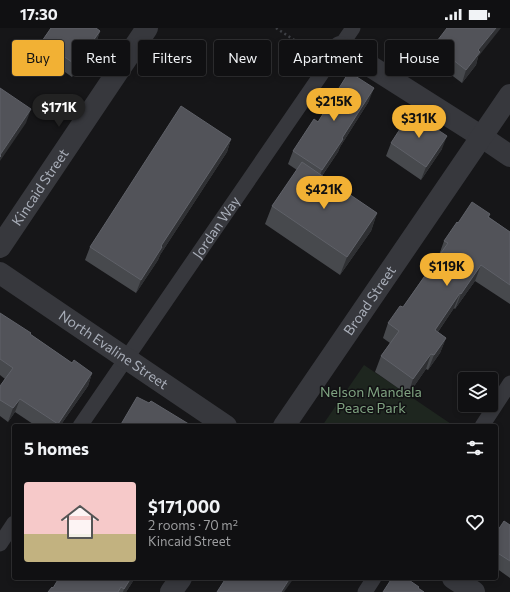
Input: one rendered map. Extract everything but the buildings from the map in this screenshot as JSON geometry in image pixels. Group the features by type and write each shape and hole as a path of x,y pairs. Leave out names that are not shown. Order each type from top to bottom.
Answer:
{"street":[{"name":"Kincaid Street","path":"0,247 147,28"},
{"path":"377,70 510,156"},
{"name":"Broad Street","path":"285,424 510,95"},
{"name":"North Evaline Street","path":"0,273 223,424"},
{"path":"171,592 180,580"},
{"path":"456,580 474,592"}],"lane":[{"name":"Jordan Way","path":"345,40 353,28"},
{"name":"Jordan Way","path":"81,424 320,76"},
{"path":"483,424 510,384"},
{"path":"0,544 12,526"},
{"path":"365,592 373,580"}],"path":[{"path":"276,28 294,40"}],"green space":[{"name":"Nelson Mandela Peace Park","path":"364,365 451,424 323,424"}]}
